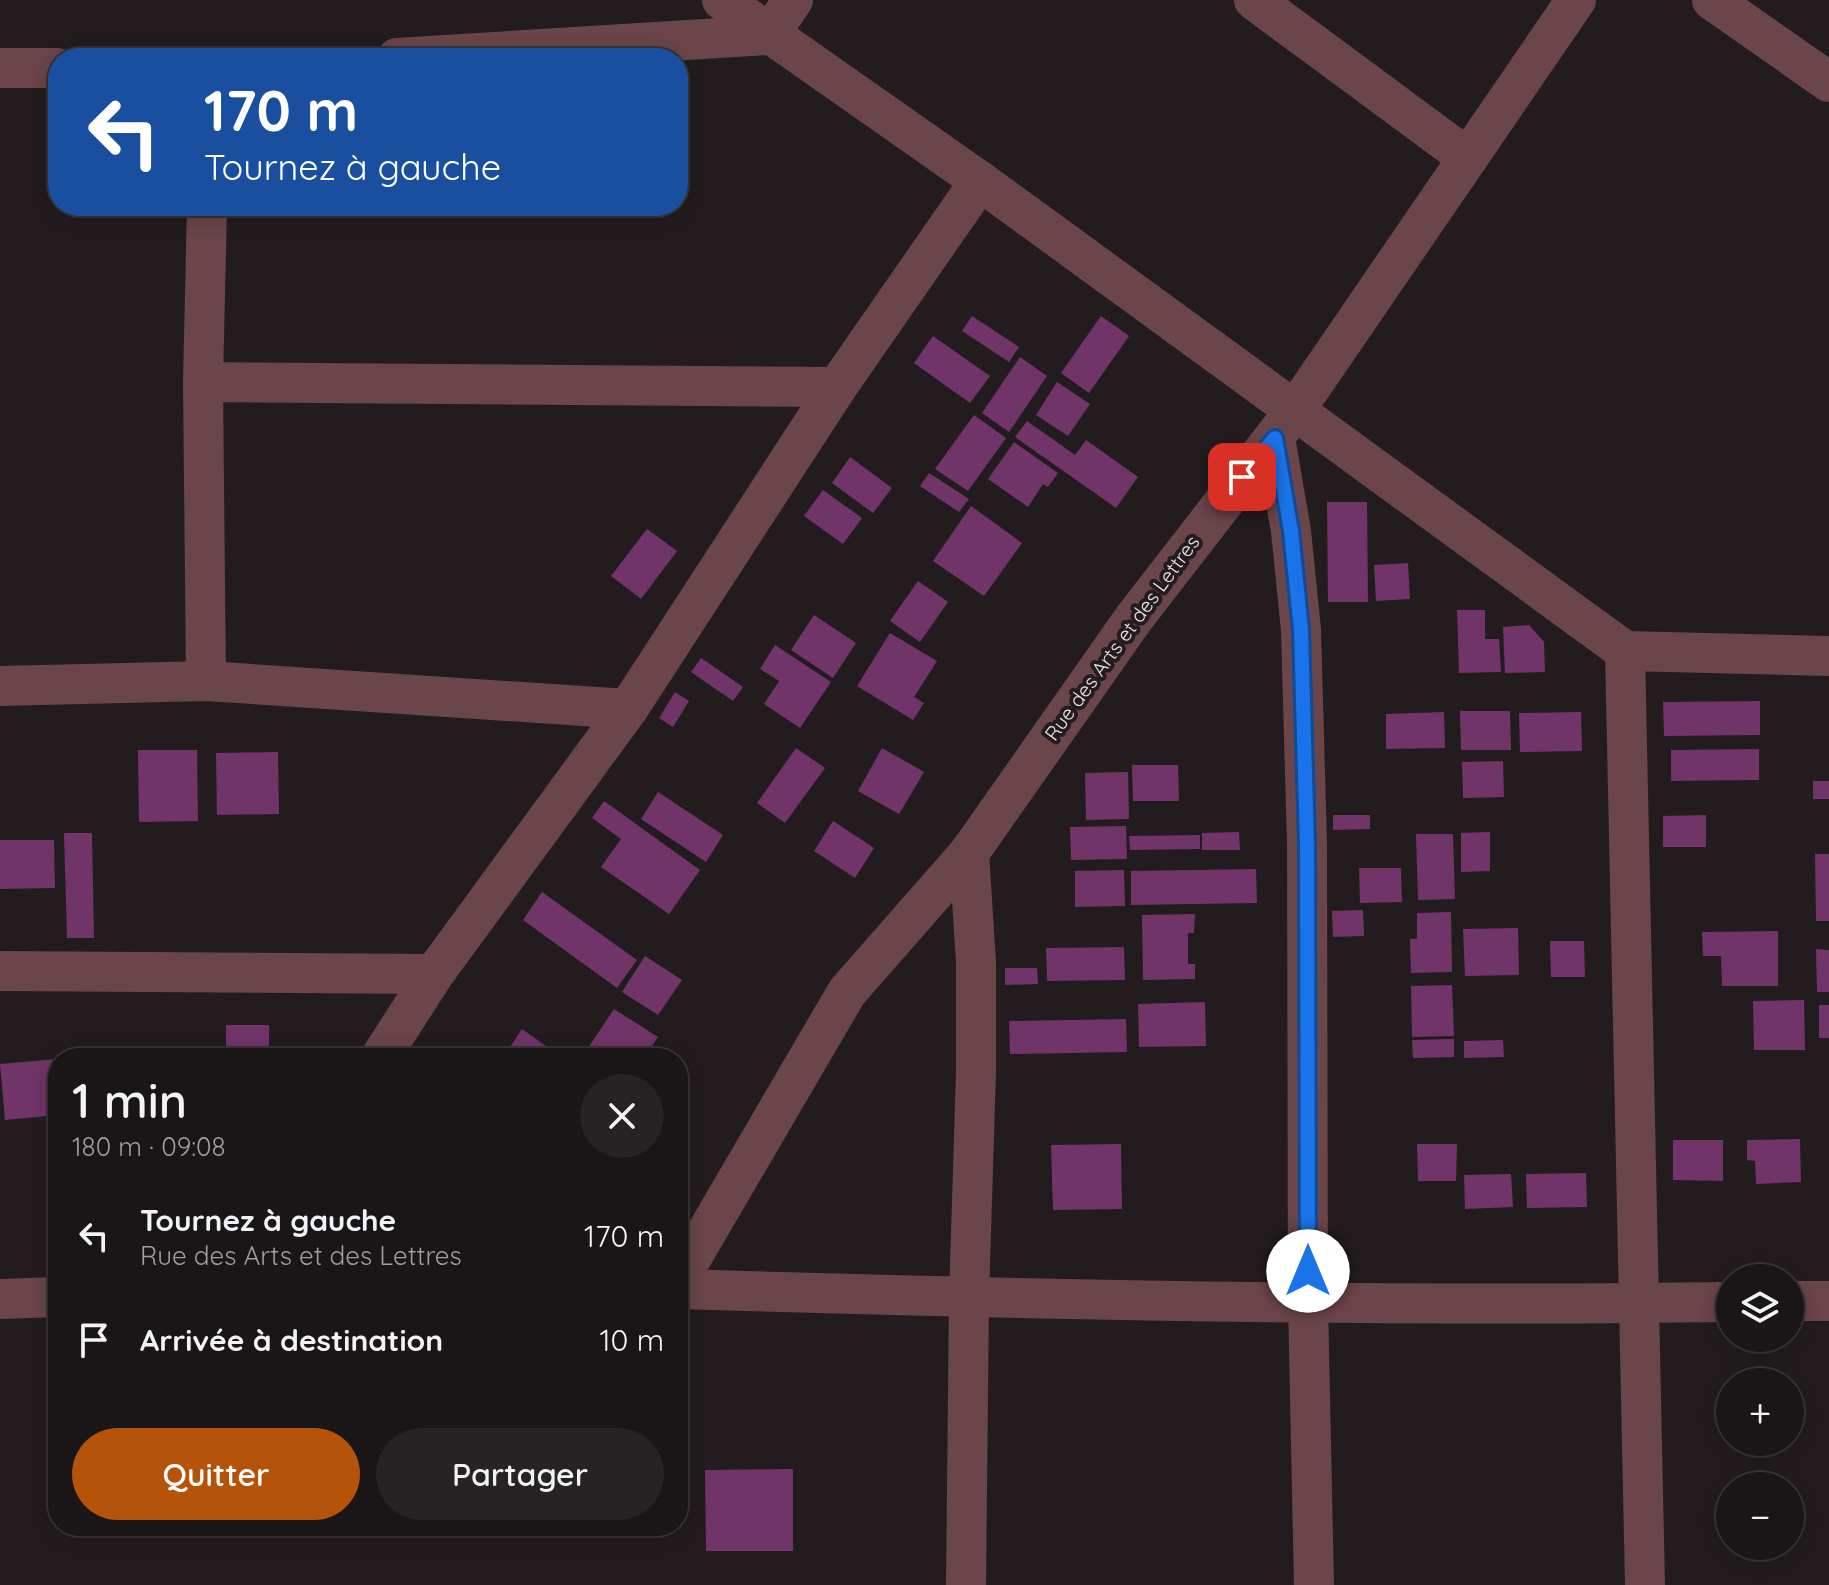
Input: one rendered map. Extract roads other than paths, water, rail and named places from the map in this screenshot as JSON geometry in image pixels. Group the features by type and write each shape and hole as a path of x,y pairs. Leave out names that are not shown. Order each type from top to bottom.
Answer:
{"street":[{"path":"722,0 980,181 1285,423 1625,651 1829,656"},
{"path":"769,35 793,0"},
{"path":"1254,0 1468,158"},
{"name":"Rue des Arts et des Lettres","path":"688,1264 847,992 969,853 1134,618 1285,423 1576,0"},
{"path":"1712,0 1829,82"},
{"path":"559,48 769,35"},
{"path":"0,68 48,68"},
{"path":"386,1048 434,974 628,709 837,387 980,181"},
{"path":"206,681 203,382 207,216"},
{"path":"203,382 837,387"},
{"path":"1285,423 1301,630 1307,844 1308,1302 1314,1585"},
{"path":"1625,651 1645,1585"},
{"path":"0,686 206,681 628,709"},
{"path":"966,1585 969,1298 976,1071 976,962 969,853"},
{"path":"0,971 434,974"},
{"path":"688,1289 969,1298 1716,1302"},
{"path":"0,1299 48,1297"},
{"path":"1804,1301 1829,1301"}]}
